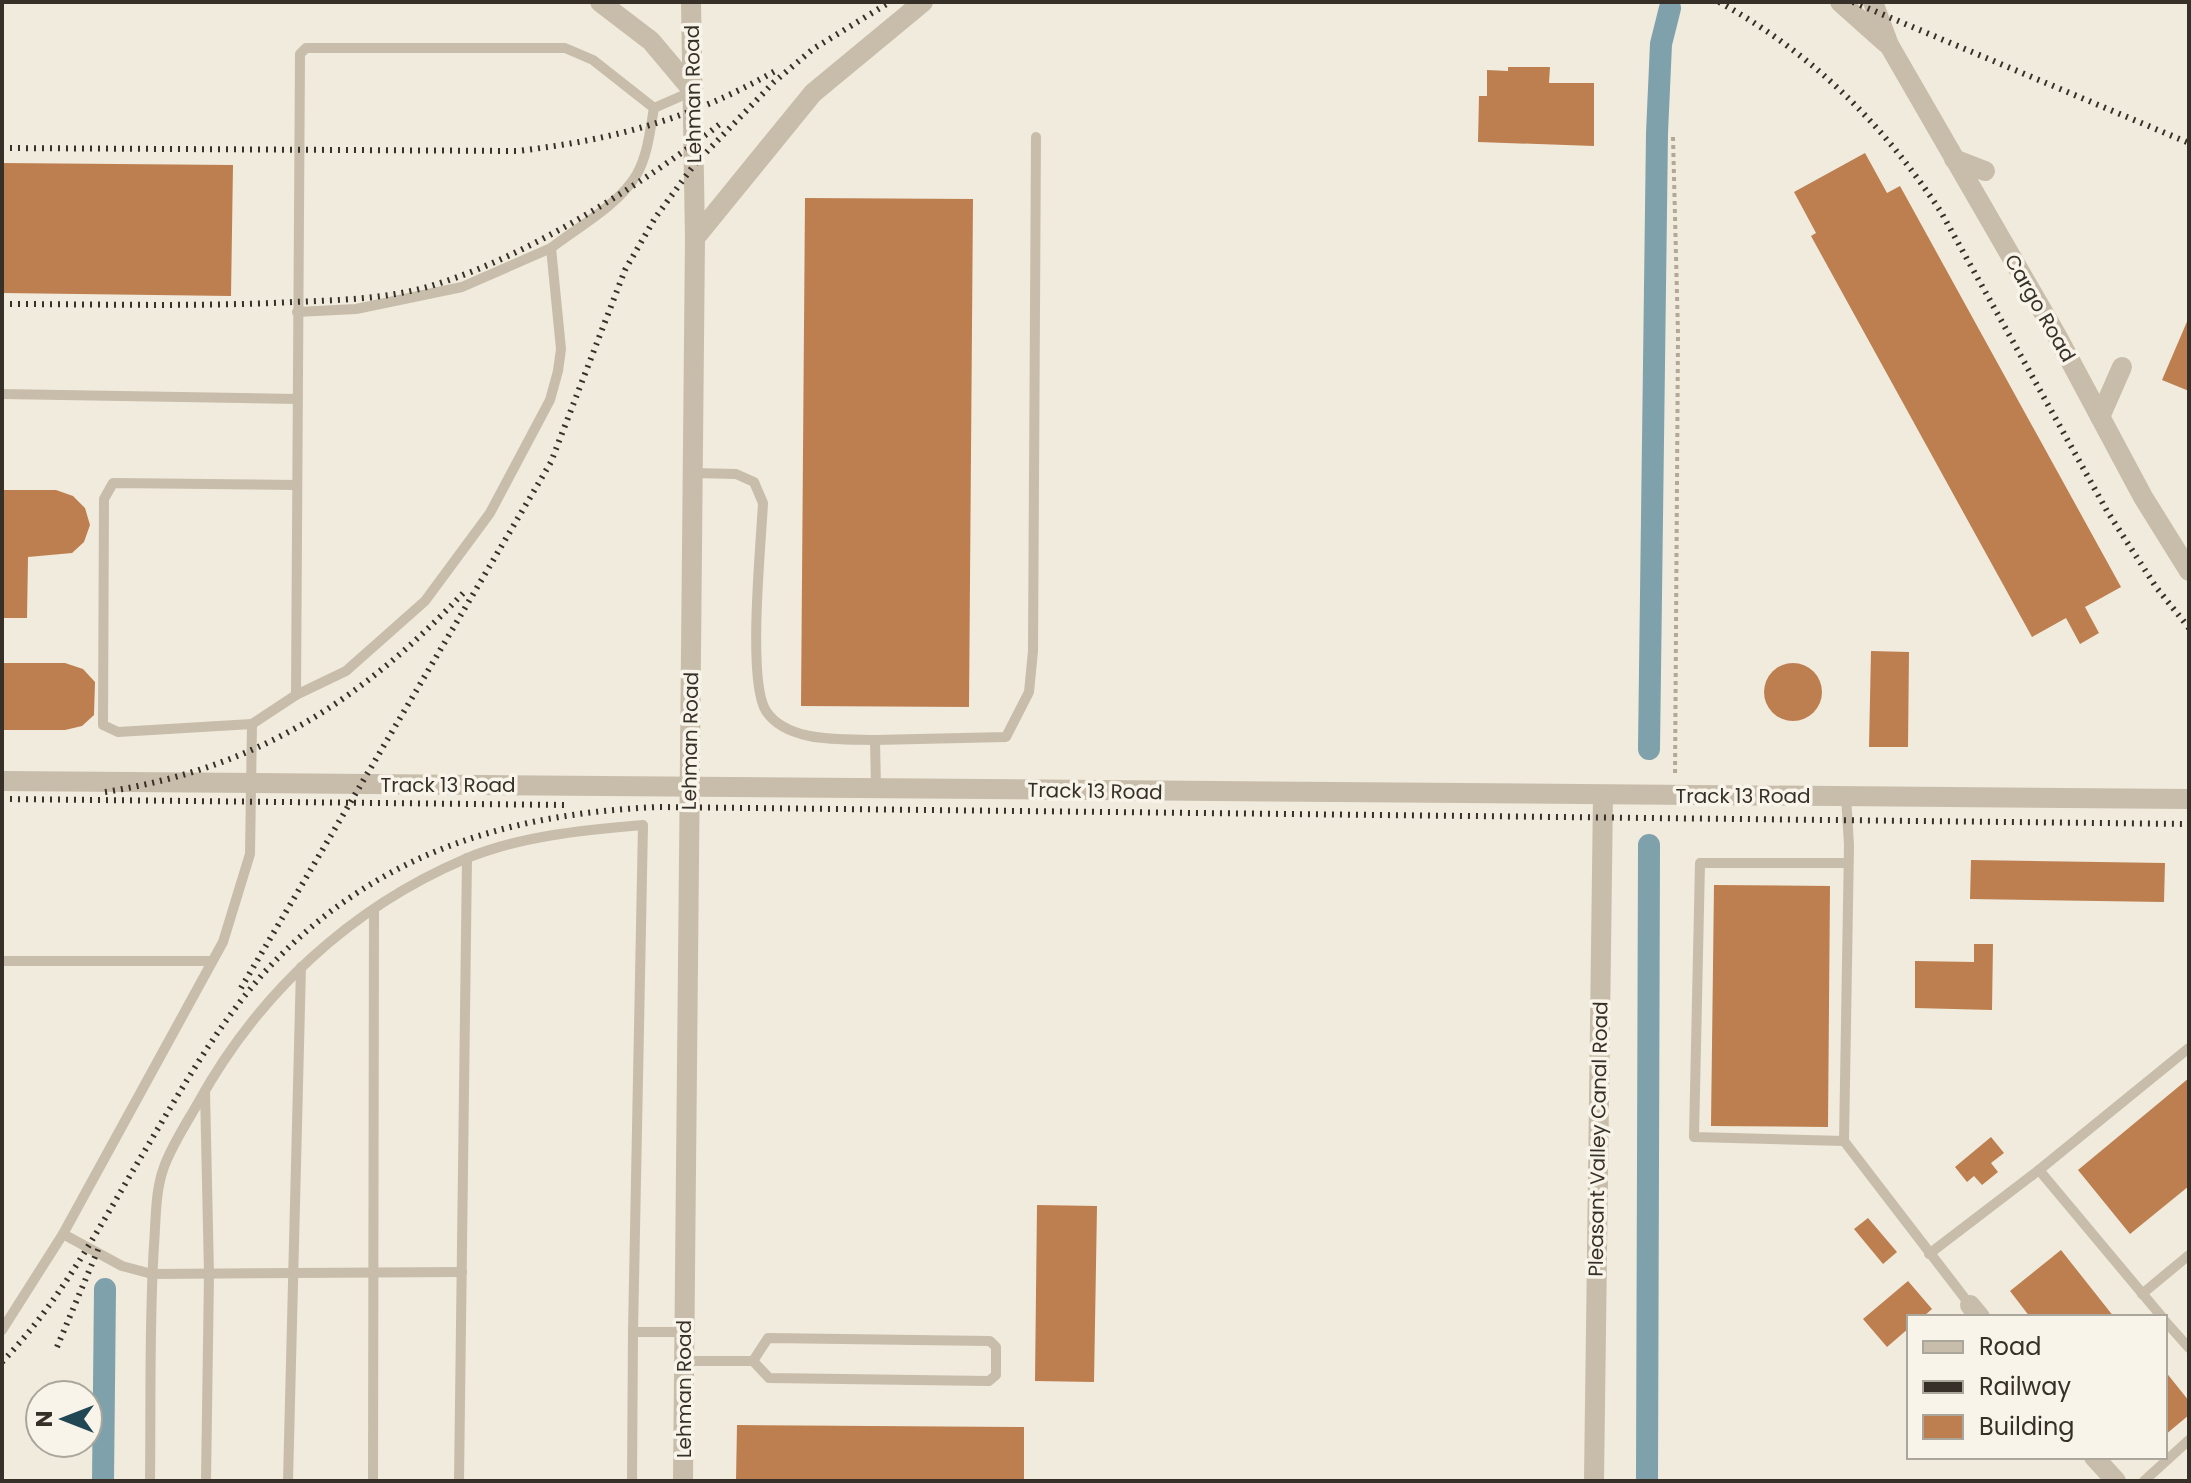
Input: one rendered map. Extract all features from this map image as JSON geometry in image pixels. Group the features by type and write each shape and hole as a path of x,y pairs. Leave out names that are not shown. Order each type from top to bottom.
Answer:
{"street":[{"path":"600,2 651,41 693,91"},
{"name":"Lehman Road","path":"683,1481 695,238 691,2"},
{"path":"695,238 813,93 923,2"},
{"name":"Cargo Road","path":"1840,2 1855,11 1889,45"},
{"name":"Cargo Road","path":"1873,2 1889,45 2143,497 2189,571"},
{"path":"1954,159 1985,171"},
{"path":"2100,417 2122,367"},
{"name":"Track 13 Road","path":"2,781 1603,796 2185,798"},
{"name":"Pleasant Valley Canal Road","path":"1594,1481 1603,796"},
{"path":"2096,1459 2116,1481"}],"lane":[{"path":"296,695 300,54 306,48 565,48 593,60 654,108"},
{"path":"654,108 693,91"},
{"path":"297,312 356,309 449,291 551,248 615,199 636,176 647,149 654,108"},
{"path":"693,473 716,472 745,478 754,482 763,503 757,666 761,698 767,713 791,730 832,739 1006,737 1029,692 1033,651 1036,137"},
{"path":"297,485 113,483 104,499 103,725 118,732 252,724 296,695 346,671 425,601 490,513 550,400 561,349 551,248"},
{"path":"2,394 297,399"},
{"path":"2,1330 63,1234 223,942 247,868 252,724"},
{"path":"875,740 876,789"},
{"path":"1846,796 1844,1141 1975,1311"},
{"path":"150,1481 152,1274 163,1169 205,1089 259,1010 301,967 374,909 405,888 467,858 546,838 643,825 632,1481"},
{"path":"459,1481 467,858"},
{"path":"1844,1141 1694,1137 1694,1122 1700,863 1848,863"},
{"path":"373,1481 374,909"},
{"path":"2,961 212,961"},
{"path":"288,1481 290,1273 301,967"},
{"path":"1929,1254 2039,1170 2189,1048"},
{"path":"205,1089 209,1274 206,1481"},
{"path":"2039,1170 2160,1315"},
{"path":"63,1234 122,1266 152,1274 462,1272"},
{"path":"2142,1294 2189,1255"},
{"path":"2167,1323 2189,1348"},
{"path":"633,1332 684,1332"},
{"path":"684,1361 753,1361 769,1378 989,1381 996,1375 996,1347 990,1341 768,1338 753,1361"},
{"path":"2144,1481 2189,1440"}],"path":[{"path":"1673,137 1678,334 1675,796"}],"building":[{"path":"1508,67 1550,67 1549,83 1594,83 1594,146 1478,142 1479,96 1487,96 1487,70 1508,71"},
{"path":"1865,153 1887,193 1900,186 2121,587 2085,607 2099,633 2080,644 2066,618 2032,637 1811,236 1816,233 1794,192"},
{"path":"2,163 233,165 231,296 2,293"},
{"path":"805,198 973,199 969,707 801,706"},
{"path":"2189,317 2189,391 2162,380"},
{"path":"2,490 56,490 73,496 85,508 90,525 84,542 72,553 28,557 27,618 2,618"},
{"path":"1871,651 1909,652 1908,747 1869,747"},
{"path":"2,663 65,663 83,669 95,682 94,715 82,726 65,730 2,730"},
{"path":"1793,663 1814,671 1822,692 1814,713 1793,721 1772,713 1764,692 1772,671"},
{"path":"1971,860 2165,863 2164,902 1970,899"},
{"path":"1714,885 1830,886 1828,1127 1711,1126"},
{"path":"1974,944 1993,944 1992,1010 1915,1008 1915,961 1974,962"},
{"path":"2189,1078 2189,1186 2130,1234 2078,1170"},
{"path":"1991,1137 2004,1153 1991,1163 1998,1172 1982,1185 1974,1176 1967,1182 1955,1167"},
{"path":"1037,1205 1097,1206 1094,1382 1035,1381"},
{"path":"1868,1218 1897,1252 1883,1264 1854,1229"},
{"path":"2061,1250 2112,1315 2028,1315 2010,1291"},
{"path":"1908,1281 1932,1309 1925,1315 1907,1315 1907,1330 1887,1347 1863,1319"},
{"path":"2167,1374 2189,1401 2189,1415 2167,1433"},
{"path":"737,1425 1024,1427 1024,1481 736,1481"}],"waterway":[{"path":"1649,749 1657,133 1661,44 1670,8"},
{"path":"1647,1481 1649,845"},
{"path":"103,1481 105,1289"}],"railway":[{"path":"241,988 551,462 625,270 655,218 694,165 774,82 813,49 890,2"},
{"path":"1719,2 1753,22 1815,68 1870,120 1919,180 1941,212 2107,511 2156,587 2189,628"},
{"path":"1853,2 2189,143"},
{"path":"2,148 517,151 586,141 650,125 713,102 775,71"},
{"path":"2,304 257,304 366,298 420,289 510,255 584,216 720,124"},
{"path":"105,792 160,781 211,766 304,723 347,696 388,664 467,589"},
{"path":"2,799 566,805"},
{"path":"2,1362 59,1292 196,1066 227,1019 262,975 303,934 347,900 393,871 442,849 492,832 545,819 658,807 2189,824"},
{"path":"57,1347 100,1245"}]}
